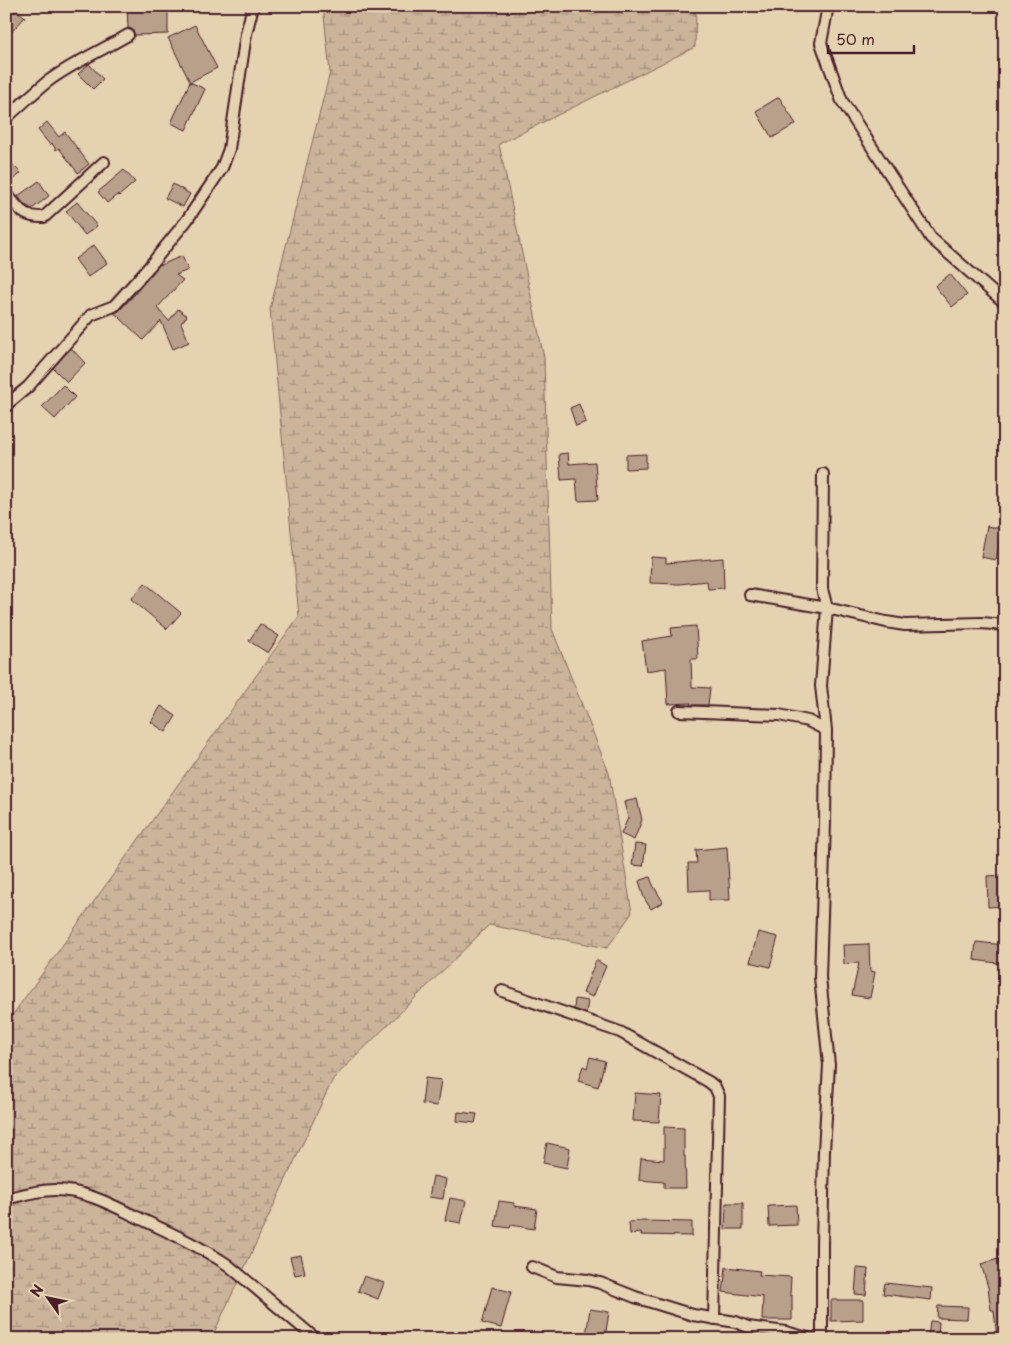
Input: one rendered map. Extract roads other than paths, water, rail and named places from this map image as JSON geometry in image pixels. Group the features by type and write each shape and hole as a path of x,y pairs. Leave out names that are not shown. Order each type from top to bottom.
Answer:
{"street":[{"path":"6,405 28,387 91,315 114,306 187,220 222,168 229,148 252,6"},
{"path":"828,6 821,43 842,102 931,238 1005,303"},
{"path":"6,118 48,82 83,59 128,35"},
{"path":"6,193 22,212 32,218 44,217 104,162"},
{"path":"822,1339 824,1151 829,1066 820,977 826,730 821,686 827,608 822,589 823,474"},
{"path":"750,595 827,608 905,625 981,623 1005,625"},
{"path":"679,711 779,715 808,721 826,730"},
{"path":"502,991 620,1032 680,1064 715,1087 719,1096 714,1318"},
{"path":"6,1199 26,1193 54,1190 79,1193 103,1201 168,1231 213,1255 228,1265 316,1339"},
{"path":"532,1267 557,1277 600,1283 635,1297 693,1315 736,1322 748,1327 786,1332 811,1339"}]}
